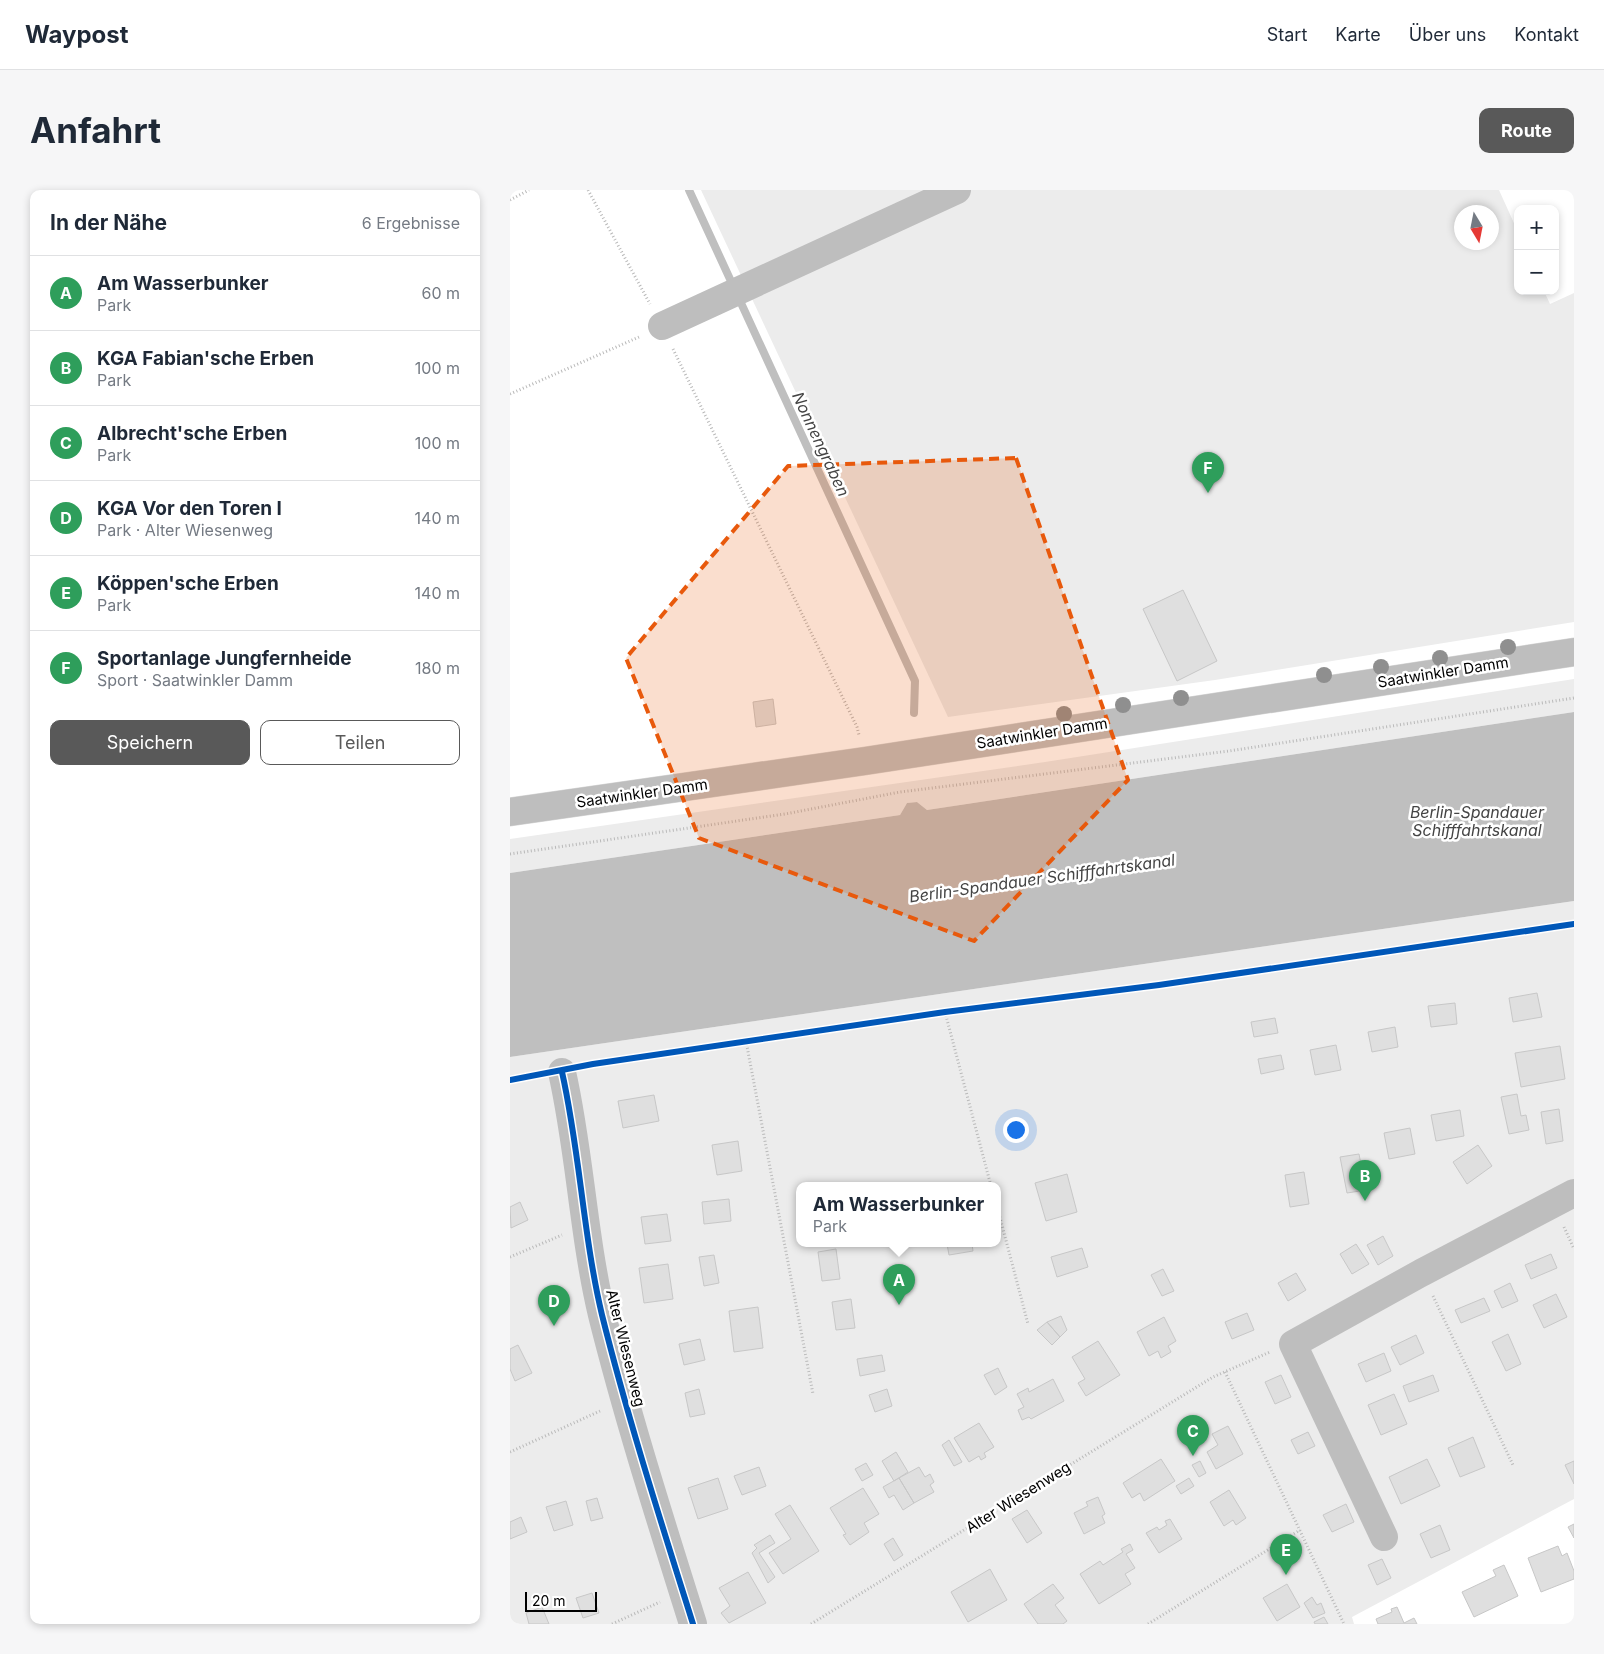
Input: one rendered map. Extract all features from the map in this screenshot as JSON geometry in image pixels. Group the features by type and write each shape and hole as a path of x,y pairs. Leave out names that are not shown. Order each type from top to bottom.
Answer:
{"main road":[{"path":"662,326 958,190"},
{"name":"Saatwinkler Damm","path":"510,812 865,761 1574,652"},
{"name":"Alter Wiesenweg","path":"562,1072 570,1107 602,1313 693,1624"},
{"path":"1384,1537 1293,1344 1421,1273 1574,1193"}],"path":[{"path":"510,200 528,190"},
{"path":"588,190 662,326 857,727"},
{"path":"510,394 662,326"},
{"path":"510,854 785,814 900,792 1229,751 1574,698"},
{"path":"945,1012 990,1182"},
{"path":"746,1041 813,1394"},
{"path":"1001,1221 1028,1324"},
{"path":"510,1258 554,1238"},
{"path":"1421,1273 1513,1465"},
{"path":"1225,1372 1344,1624"},
{"path":"510,1452 626,1399"},
{"path":"1148,1624 1300,1530"},
{"path":"612,1624 682,1591"}],"highlighted area":[{"path":"1016,458 1128,780 974,941 699,838 626,658 788,466"}],"shaded area":[{"path":"701,190 1499,190 1514,223 1514,295 1546,295 1550,304 1574,293 1574,622 1215,680 948,717"},
{"path":"1574,679 1574,712 927,810 917,802 907,803 900,815 510,873 510,839 1045,762"},
{"path":"1574,901 1574,1499 1352,1617 1354,1624 510,1624 510,1057"}],"water":[{"name":"Berlin-Spandauer Schifffahrtskanal","path":"1574,712 1574,901 510,1057 510,873 900,815 907,803 917,802 927,810"}],"building":[{"path":"1183,590 1217,661 1177,681 1143,609"},
{"path":"773,699 776,724 756,727 753,702"},
{"path":"1537,993 1542,1017 1513,1022 1509,998"},
{"path":"1455,1003 1457,1024 1431,1027 1428,1006"},
{"path":"1275,1018 1278,1033 1254,1037 1251,1022"},
{"path":"1395,1027 1398,1047 1372,1052 1368,1032"},
{"path":"1336,1045 1341,1070 1315,1075 1310,1050"},
{"path":"1560,1046 1565,1079 1521,1087 1515,1053"},
{"path":"1281,1055 1284,1069 1261,1074 1258,1059"},
{"path":"1517,1094 1521,1116 1526,1115 1529,1130 1509,1134 1501,1097"},
{"path":"654,1095 659,1121 623,1128 618,1101"},
{"path":"1559,1109 1563,1141 1546,1144 1541,1112"},
{"path":"1460,1110 1464,1136 1436,1141 1431,1115"},
{"path":"1410,1128 1415,1154 1389,1159 1384,1133"},
{"path":"738,1141 742,1171 717,1175 712,1145"},
{"path":"1478,1145 1492,1166 1467,1184 1453,1162"},
{"path":"1359,1154 1366,1190 1347,1193 1340,1157"},
{"path":"1304,1172 1309,1204 1290,1207 1285,1175"},
{"path":"1067,1174 1077,1212 1046,1221 1035,1183"},
{"path":"729,1199 731,1221 704,1224 702,1202"},
{"path":"520,1202 528,1220 511,1228 510,1207"},
{"path":"667,1214 671,1241 645,1244 641,1217"},
{"path":"1383,1236 1393,1256 1378,1265 1367,1245"},
{"path":"1356,1244 1369,1264 1352,1274 1340,1254"},
{"path":"948,1247 972,1247 973,1251 949,1255"},
{"path":"1082,1248 1088,1267 1057,1277 1051,1257"},
{"path":"836,1249 840,1279 822,1281 818,1252"},
{"path":"1551,1254 1557,1268 1531,1279 1525,1265"},
{"path":"714,1255 719,1283 704,1286 699,1257"},
{"path":"668,1264 673,1299 644,1303 639,1268"},
{"path":"1163,1269 1174,1291 1162,1296 1151,1275"},
{"path":"1296,1273 1306,1290 1288,1301 1278,1283"},
{"path":"1510,1283 1518,1301 1502,1308 1494,1291"},
{"path":"1556,1294 1567,1317 1544,1328 1533,1305"},
{"path":"1484,1298 1490,1311 1461,1323 1455,1310"},
{"path":"851,1299 855,1328 836,1330 832,1302"},
{"path":"758,1307 763,1348 734,1352 729,1311"},
{"path":"1247,1313 1254,1330 1232,1339 1225,1322"},
{"path":"1061,1316 1067,1330 1060,1337 1047,1322"},
{"path":"1164,1317 1176,1341 1168,1346 1171,1352 1161,1358 1158,1351 1149,1356 1137,1332"},
{"path":"1047,1322 1060,1337 1052,1345 1037,1330"},
{"path":"1508,1334 1521,1364 1506,1371 1492,1342"},
{"path":"1416,1335 1424,1353 1400,1365 1391,1347"},
{"path":"700,1339 705,1360 684,1365 679,1344"},
{"path":"1098,1341 1120,1375 1086,1396 1078,1383 1085,1379 1072,1357"},
{"path":"518,1345 532,1373 515,1381 510,1369 510,1349"},
{"path":"1384,1353 1391,1371 1366,1382 1358,1364"},
{"path":"882,1355 885,1371 860,1376 857,1359"},
{"path":"998,1368 1007,1387 995,1395 984,1375"},
{"path":"1281,1375 1291,1397 1275,1404 1265,1382"},
{"path":"1433,1375 1439,1391 1409,1402 1403,1386"},
{"path":"1053,1379 1064,1401 1031,1419 1029,1417 1022,1420 1018,1410 1024,1407 1017,1394 1028,1388 1029,1392"},
{"path":"699,1389 705,1414 690,1417 685,1393"},
{"path":"887,1389 892,1406 875,1412 869,1395"},
{"path":"1394,1394 1407,1424 1381,1435 1368,1405"},
{"path":"979,1423 994,1447 984,1453 986,1457 981,1460 979,1456 969,1462 954,1438"},
{"path":"1228,1426 1243,1454 1216,1469 1207,1452 1218,1445 1212,1434"},
{"path":"1308,1432 1315,1446 1298,1454 1291,1440"},
{"path":"1473,1437 1485,1467 1460,1477 1448,1448"},
{"path":"949,1440 962,1462 954,1466 942,1445"},
{"path":"896,1452 908,1472 894,1481 882,1461"},
{"path":"1161,1459 1175,1481 1144,1501 1140,1493 1132,1498 1123,1483"},
{"path":"1427,1459 1440,1486 1401,1504 1389,1477"},
{"path":"1200,1461 1206,1473 1199,1477 1192,1465"},
{"path":"1574,1461 1574,1484 1565,1465"},
{"path":"866,1463 873,1475 862,1481 855,1469"},
{"path":"759,1467 766,1486 742,1495 734,1476"},
{"path":"919,1467 925,1477 930,1474 934,1482 930,1485 934,1492 914,1503 899,1478"},
{"path":"718,1478 728,1509 698,1519 688,1488"},
{"path":"899,1478 914,1503 903,1510 894,1495 889,1498 883,1487"},
{"path":"1189,1478 1194,1486 1181,1494 1176,1486"},
{"path":"863,1488 879,1514 864,1523 869,1532 850,1545 843,1535 846,1534 830,1508"},
{"path":"1229,1490 1246,1518 1236,1525 1233,1520 1224,1526 1210,1502"},
{"path":"1098,1497 1105,1514 1102,1516 1105,1523 1084,1534 1074,1513 1088,1506 1086,1502"},
{"path":"597,1498 603,1518 591,1521 586,1501"},
{"path":"566,1501 573,1525 554,1531 546,1507"},
{"path":"1346,1504 1354,1522 1332,1532 1323,1515"},
{"path":"790,1505 819,1551 783,1574 769,1553 791,1539 775,1514"},
{"path":"1027,1510 1042,1533 1027,1543 1012,1519"},
{"path":"521,1517 527,1532 510,1539 510,1522"},
{"path":"1170,1519 1182,1539 1159,1553 1146,1533 1157,1527 1159,1530 1167,1525 1165,1521"},
{"path":"1574,1524 1574,1538 1568,1527"},
{"path":"1440,1525 1450,1550 1431,1558 1420,1534"},
{"path":"770,1535 775,1543 759,1553 775,1577 768,1583 752,1553 757,1548 754,1545"},
{"path":"893,1538 903,1555 894,1561 884,1544"},
{"path":"1130,1544 1133,1550 1126,1554 1135,1568 1125,1574 1131,1584 1099,1604 1080,1574 1100,1561 1103,1565 1123,1552 1121,1549"},
{"path":"1558,1546 1562,1556 1567,1553 1574,1571 1574,1579 1541,1592 1528,1558"},
{"path":"1382,1559 1391,1578 1377,1585 1368,1565"},
{"path":"1504,1565 1518,1596 1474,1617 1462,1592 1496,1576 1493,1570"},
{"path":"990,1569 1007,1600 968,1622 951,1592"},
{"path":"748,1572 766,1603 729,1623 721,1613 730,1606 719,1588"},
{"path":"1053,1584 1064,1598 1055,1605 1067,1621 1063,1624 1038,1624 1024,1604"},
{"path":"1287,1584 1300,1607 1277,1621 1263,1598"},
{"path":"592,1593 599,1613 583,1618 576,1598"},
{"path":"1312,1597 1317,1605 1321,1603 1325,1613 1313,1618 1304,1603"},
{"path":"542,1607 549,1624 529,1624 526,1613"},
{"path":"1397,1607 1404,1623 1414,1618 1417,1624 1378,1624 1376,1619 1392,1612 1391,1609"},
{"path":"1324,1617 1328,1624 1315,1624 1314,1622"}],"waterway":[{"name":"Nonnengraben","path":"689,190 915,681 914,713"}],"cycle path":[{"path":"510,1080 593,1064 945,1012 1159,985 1574,924"},
{"path":"562,1072 573,1132 590,1255 602,1315 634,1432 693,1624"}],"place":[{"name":"Sportanlage Jungfernheide","path":"1208,493"},
{"name":"KGA Fabian'sche Erben","path":"1365,1201"},
{"name":"Am Wasserbunker","path":"899,1305"},
{"name":"KGA Vor den Toren I","path":"554,1326"},
{"name":"Albrecht'sche Erben","path":"1193,1456"},
{"name":"Köppen'sche Erben","path":"1286,1575"}]}
